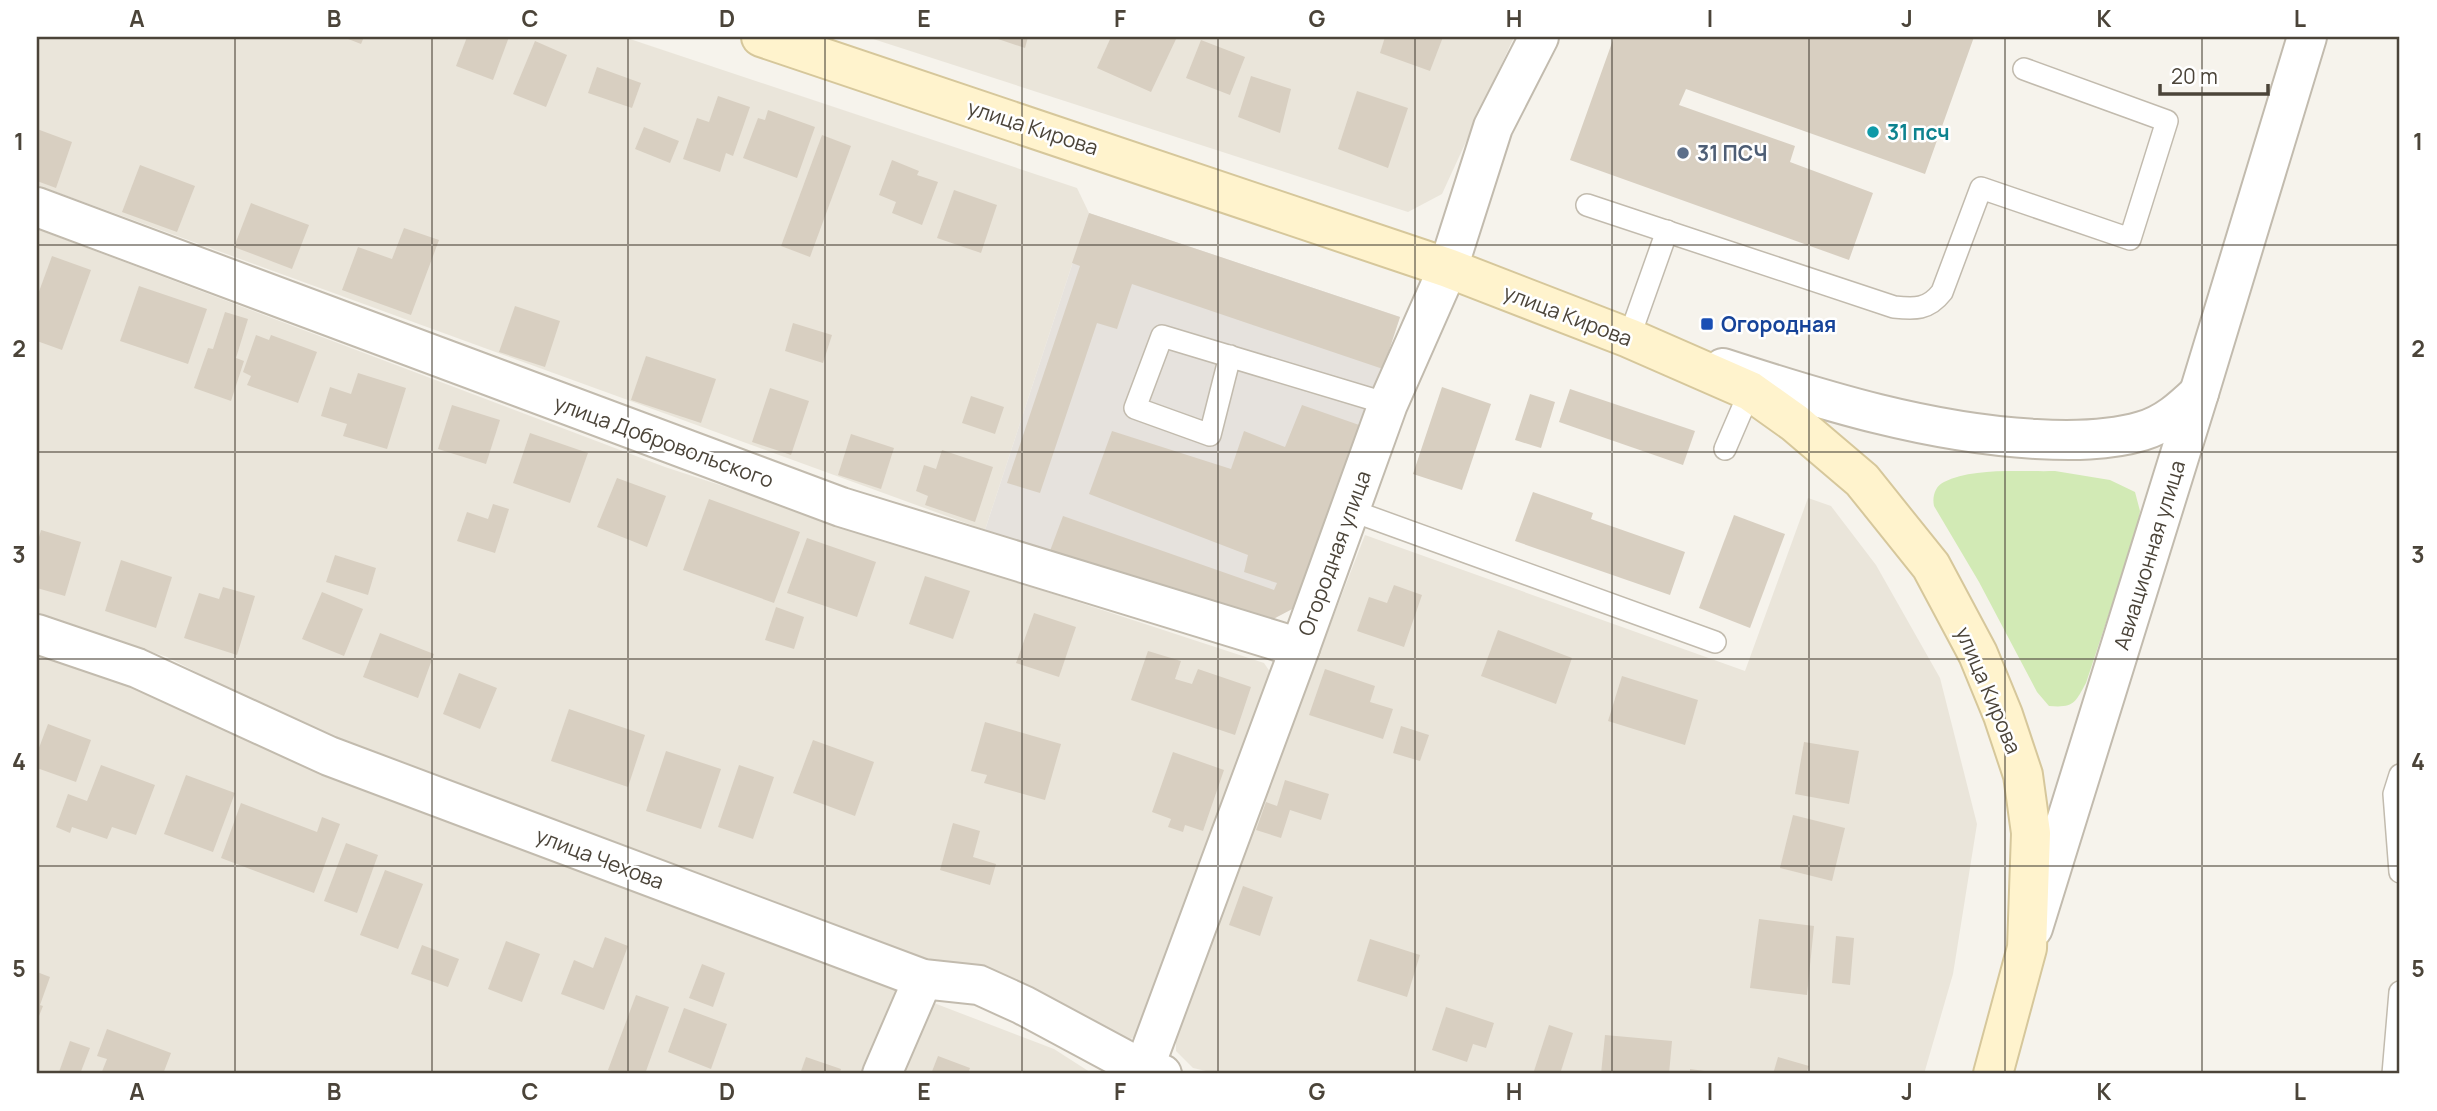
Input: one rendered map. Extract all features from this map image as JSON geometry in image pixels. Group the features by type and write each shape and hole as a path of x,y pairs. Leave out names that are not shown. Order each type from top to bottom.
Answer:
{"main road":[{"name":"улица Кирова","path":"761,37 1448,268 1629,338 1750,391 1795,423 1862,480 1931,566 1978,654 2003,715 2023,775 2031,833 2027,948"},
{"name":"Авиационная улица","path":"1993,1074 2027,948"}],"street":[{"name":"Огородная улица","path":"1149,1073 1388,404 1448,268 1493,127 1539,37"},
{"name":"Авиационная улица","path":"2027,948 2307,37"},
{"name":"улица Добровольского","path":"37,207 841,508 1300,648"},
{"path":"1629,338 1840,405 1913,423 1996,437 2061,440 2144,431 2172,418 2199,393"},
{"name":"улица Чехова","path":"37,634 137,668 329,756 923,979 979,985 1023,1005 1149,1073"},
{"path":"882,1074 923,979"}],"lane":[{"path":"1587,205 1894,307 1917,309 1933,304 1942,292 1981,188 2130,239 2167,121 2024,69"},
{"path":"1629,338 1667,231"},
{"path":"1230,356 1210,435 1135,408 1162,336 1230,356 1388,404"},
{"path":"1725,449 1750,391"},
{"path":"1350,510 1715,642"},
{"path":"2400,775 2394,793 2400,873"},
{"path":"2393,1074 2400,992"}],"shaded area":[{"path":"37,37 624,37 1077,188 1089,213 985,530 37,185"},
{"path":"867,37 1514,37 1442,194 1408,212"},
{"path":"1089,213 1400,317 1362,426 1262,625 985,530"},
{"path":"37,229 665,467 1264,663 1275,679 1142,1033 1125,1042 352,752 167,657 37,614"},
{"path":"1808,498 1831,506 1876,565 1940,678 1977,824 1953,974 1924,1074 1219,1074 1193,1068 1176,1051 1176,1023 1365,535 1745,671"},
{"path":"37,647 172,695 357,782 1054,1049 1093,1074 37,1074"}],"green space":[{"path":"1998,471 2055,471 2110,480 2135,492 2140,511 2137,529 2086,683 2073,703 2064,706 2049,706 2037,692 1979,582 1933,503 1938,486 1956,477"}],"building":[{"path":"343,37 364,37 361,44"},
{"path":"467,37 509,37 493,80 456,66"},
{"path":"992,37 1028,37 1025,48"},
{"path":"1111,37 1177,37 1151,92 1097,68"},
{"path":"1385,37 1443,37 1430,71 1380,53"},
{"path":"1614,37 1974,37 1925,174 1686,89 1679,105 1795,146 1790,162 1873,193 1849,260 1570,160"},
{"path":"1201,40 1245,57 1230,95 1186,78"},
{"path":"535,41 567,55 546,107 513,94"},
{"path":"597,67 641,83 632,108 588,93"},
{"path":"1251,76 1291,89 1280,133 1238,117"},
{"path":"1357,91 1408,108 1388,168 1338,149"},
{"path":"718,96 750,107 733,156 726,153 720,172 683,159 697,118 709,122"},
{"path":"768,110 815,127 797,178 743,158 758,118 765,120"},
{"path":"644,127 679,141 670,163 635,149"},
{"path":"37,129 72,142 56,188 37,181"},
{"path":"822,135 851,146 810,257 781,246"},
{"path":"892,160 919,171 917,175 938,182 922,225 892,213 896,202 879,195"},
{"path":"140,165 195,186 177,232 122,212"},
{"path":"954,190 997,205 981,253 937,238"},
{"path":"251,203 309,225 292,269 234,247"},
{"path":"1089,213 1400,317 1383,369 1132,284 1117,329 1097,323 1040,493 1007,483 1080,266 1072,263"},
{"path":"404,228 439,240 411,315 342,290 358,247 392,259"},
{"path":"52,256 91,270 62,350 37,341 37,297"},
{"path":"139,286 207,309 188,364 120,341"},
{"path":"515,306 560,321 545,367 499,352"},
{"path":"225,312 248,319 236,358 244,361 231,401 194,388 208,348 213,349"},
{"path":"793,323 832,335 823,363 785,351"},
{"path":"256,335 269,340 271,335 317,352 298,403 247,385 251,376 243,372"},
{"path":"646,356 716,379 701,423 631,400"},
{"path":"358,373 406,388 387,449 343,436 347,424 321,416 330,387 351,394"},
{"path":"1442,387 1491,404 1462,490 1413,474"},
{"path":"770,388 809,401 791,455 752,442"},
{"path":"1570,389 1695,431 1683,465 1559,422"},
{"path":"1530,394 1555,402 1541,448 1515,440"},
{"path":"971,396 1004,407 995,434 962,423"},
{"path":"452,405 500,420 486,464 438,449"},
{"path":"1302,405 1362,426 1298,606 1262,625 1050,551 1063,516 1274,590 1277,583 1244,572 1248,555 1089,494 1112,431 1231,469 1244,431 1285,447"},
{"path":"530,433 588,453 570,503 513,483"},
{"path":"851,434 894,448 881,489 838,475"},
{"path":"942,450 993,467 975,522 925,505 928,496 916,491 924,465 936,469"},
{"path":"617,478 666,496 647,547 597,527"},
{"path":"1533,492 1593,513 1591,519 1685,552 1670,595 1515,541"},
{"path":"709,499 800,532 774,603 683,570"},
{"path":"493,504 509,509 495,553 457,541 467,512 488,519"},
{"path":"1734,515 1785,534 1750,628 1699,608"},
{"path":"41,530 81,542 65,596 37,588 37,544"},
{"path":"807,538 876,562 857,617 787,593"},
{"path":"335,555 376,568 368,595 326,582"},
{"path":"121,560 172,577 156,628 105,611"},
{"path":"925,576 970,591 953,639 909,624"},
{"path":"1394,585 1422,595 1404,647 1357,631 1369,597 1387,603"},
{"path":"223,587 255,596 237,655 184,638 199,593 219,599"},
{"path":"322,592 363,609 344,656 302,639"},
{"path":"776,607 804,617 794,649 765,640"},
{"path":"1034,613 1076,627 1059,677 1016,663"},
{"path":"1498,630 1572,658 1556,704 1481,676"},
{"path":"380,633 434,654 418,698 363,677"},
{"path":"1148,651 1181,661 1175,679 1192,684 1198,669 1251,687 1235,735 1131,700"},
{"path":"1325,669 1375,686 1370,702 1393,709 1383,739 1309,715"},
{"path":"459,673 497,688 480,729 443,714"},
{"path":"1622,676 1698,700 1685,745 1608,721"},
{"path":"569,709 645,735 628,787 551,761"},
{"path":"985,722 1061,744 1045,800 984,783 987,775 971,771"},
{"path":"48,724 91,740 76,782 37,768 37,753"},
{"path":"1401,726 1429,735 1420,761 1393,753"},
{"path":"813,740 874,762 855,816 793,793"},
{"path":"1804,742 1859,751 1849,804 1795,794"},
{"path":"666,751 721,769 701,829 646,811"},
{"path":"1173,752 1224,770 1203,831 1185,825 1183,832 1168,827 1171,819 1152,812"},
{"path":"101,765 155,785 136,835 112,827 107,839 72,827 70,833 56,827 68,794 87,801"},
{"path":"739,765 774,777 753,839 718,827"},
{"path":"186,775 235,793 213,852 164,834"},
{"path":"1285,780 1329,794 1321,820 1290,810 1281,838 1256,830 1266,802 1277,806"},
{"path":"241,803 317,832 322,817 340,824 314,893 221,858"},
{"path":"1793,815 1845,828 1832,881 1780,868"},
{"path":"953,823 980,831 973,857 996,864 990,885 940,870"},
{"path":"346,843 378,855 357,913 324,901"},
{"path":"385,870 423,884 398,949 360,935"},
{"path":"1243,886 1273,897 1260,936 1229,925"},
{"path":"1759,919 1814,926 1807,995 1750,988"},
{"path":"1836,936 1854,938 1850,985 1832,983"},
{"path":"605,937 628,946 604,1010 561,994 574,960 593,968"},
{"path":"1370,939 1420,955 1407,997 1357,981"},
{"path":"506,941 540,954 522,1002 488,989"},
{"path":"422,945 459,959 448,987 411,974"},
{"path":"702,964 725,973 713,1007 689,998"},
{"path":"37,972 50,977 37,1021"},
{"path":"636,995 669,1007 645,1074 620,1074 608,1070"},
{"path":"1446,1007 1494,1023 1486,1048 1473,1044 1467,1062 1432,1050"},
{"path":"684,1008 727,1024 711,1069 668,1052"},
{"path":"1549,1025 1573,1033 1560,1074 1533,1074"},
{"path":"107,1029 171,1053 163,1074 101,1074 107,1059 97,1056"},
{"path":"1605,1035 1672,1041 1669,1074 1601,1074"},
{"path":"70,1041 90,1048 80,1074 59,1072"},
{"path":"938,1056 970,1068 968,1074 931,1074"},
{"path":"806,1057 841,1069 839,1074 800,1074"},
{"path":"1778,1057 1809,1066 1806,1074 1773,1074"},
{"path":"1690,1069 1719,1073 1719,1074 1690,1074"}],"place":[{"name":"31 псч","path":"1873,132"},
{"name":"31 ПСЧ","path":"1683,153"},
{"name":"Огородная","path":"1707,324"}]}
